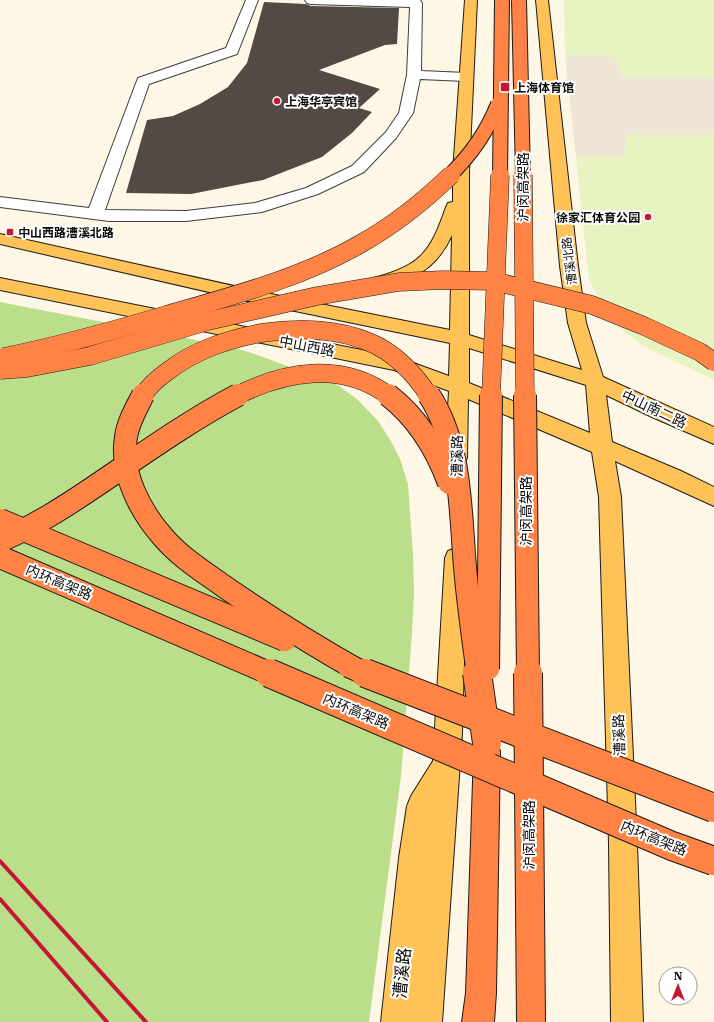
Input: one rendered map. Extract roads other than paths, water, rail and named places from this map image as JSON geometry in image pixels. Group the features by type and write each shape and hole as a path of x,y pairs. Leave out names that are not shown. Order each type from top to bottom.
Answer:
{"highway":[{"path":"480,1012 487,743 490,434 501,144 502,0"},
{"name":"沪闵高架路","path":"519,0 523,145 532,1019"},
{"path":"0,358 24,354 198,305 313,268 351,250 385,230 411,210 464,161 480,142 492,120 502,91"},
{"path":"0,370 27,368 90,356 208,321 317,296 399,282 443,280 492,281 592,305 644,326 700,352 714,362"},
{"path":"361,672 297,635 251,606 202,571 168,543 142,508 127,475 124,440 132,416 149,387 174,365 210,346 248,335 280,330 315,330 347,335 374,344 394,357 417,379 433,403 446,430 456,464 468,606 487,743"},
{"path":"0,541 13,536 54,514 188,425 230,399 260,385 293,375 327,373 357,379 382,391 408,413 421,428 435,450 446,473 461,532"},
{"path":"0,520 361,672 714,808"},
{"name":"内环高架路","path":"0,557 672,846 714,861"}],"main road":[{"path":"459,387 458,338 461,172 471,0"},
{"name":"漕溪北路","path":"542,0 573,294 577,323 594,381 602,448"},
{"path":"261,298 295,296 360,287 391,280 422,265 431,256 444,236 454,206 461,172"},
{"path":"0,239 261,298 400,328 458,338 594,381"},
{"name":"中山西路","path":"0,284 397,364 459,387 602,448"},
{"name":"中山南二路","path":"594,381 714,436"},
{"name":"漕溪路","path":"426,1022 446,765 456,576 456,451 459,387"},
{"path":"602,448 673,477 714,497"},
{"name":"漕溪路","path":"602,448 610,497 623,844 627,1022"},
{"name":"漕溪路","path":"397,1022 413,858 421,806 446,765"}],"lane":[{"path":"95,214 143,80 232,51 252,0"},
{"path":"0,202 109,216 186,216 256,208 312,191 358,169 391,135 406,113 414,75 416,3 311,0"},
{"path":"414,75 466,78"}],"railway":[{"path":"0,861 146,1022"},
{"path":"0,899 107,1022"}],"place":[{"name":"上海体育馆","path":"505,87"},
{"name":"上海华亭宾馆","path":"277,101"},
{"name":"徐家汇体育公园","path":"648,217"},
{"name":"中山西路漕溪北路","path":"10,232"}]}
